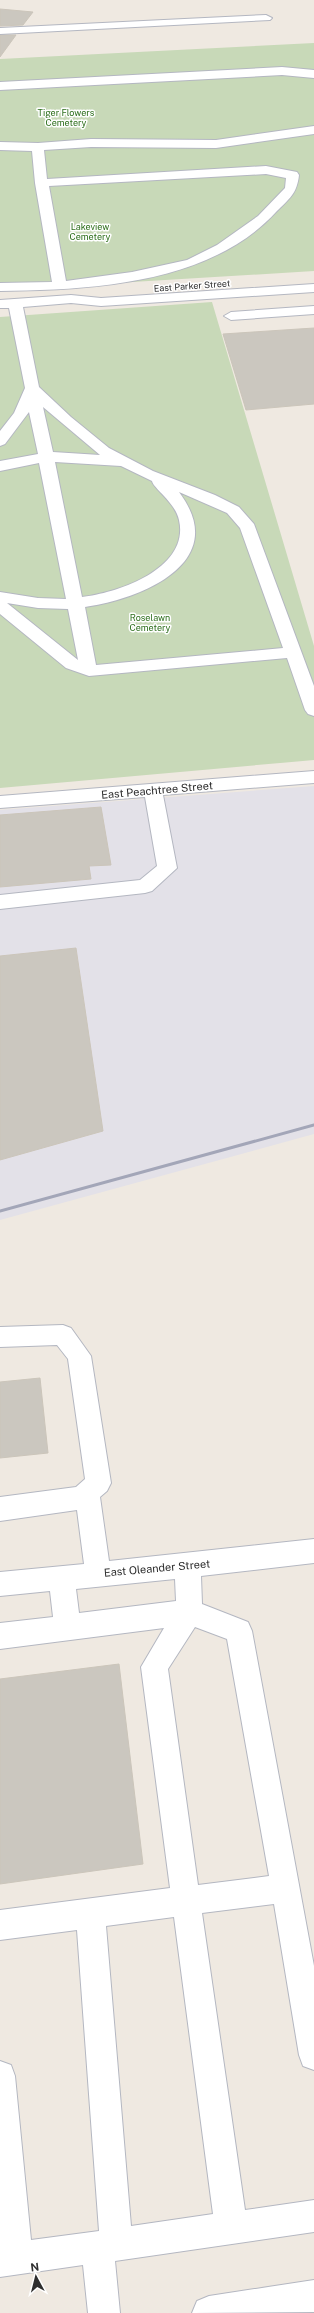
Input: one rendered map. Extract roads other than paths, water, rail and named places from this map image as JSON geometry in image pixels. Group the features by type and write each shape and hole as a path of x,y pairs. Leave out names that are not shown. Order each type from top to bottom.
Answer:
{"street":[{"path":"0,31 266,18"},
{"path":"0,86 282,71 314,74"},
{"path":"0,146 38,147 91,142 216,144 314,130"},
{"path":"38,147 38,163 41,183 60,286"},
{"path":"0,286 60,286 132,276 191,263 222,248 263,219 291,188 293,176 266,170 41,183"},
{"name":"East Parker Street","path":"71,299 99,292 314,279"},
{"name":"East Parker Street","path":"8,303 71,299 101,302 314,288"},
{"path":"8,303 32,388 89,671"},
{"path":"231,316 314,310"},
{"path":"0,441 21,414 32,388"},
{"path":"0,597 35,603 75,603 117,595 152,580 176,560 188,537 187,513 173,492 148,474 104,450 66,420 32,388"},
{"path":"0,466 46,457 82,457 118,462 209,498 233,510 248,528 314,710"},
{"path":"0,606 72,664 89,671 293,652"},
{"name":"East Peachtree Street","path":"0,802 314,777"},
{"path":"0,902 145,886 167,868 153,790"},
{"path":"0,1337 63,1335 79,1356 98,1483 82,1498 0,1509"},
{"path":"87,1494 98,1574"},
{"name":"East Oleander Street","path":"0,1584 188,1566 314,1551"},
{"path":"188,1566 190,1612 154,1667 188,1900 231,2228"},
{"path":"62,1579 68,1628"},
{"path":"0,1636 190,1612 239,1631 286,1888 314,2055"},
{"path":"0,1925 286,1888"},
{"path":"90,1913 106,2246 104,2313"},
{"path":"0,2076 8,2260 314,2216"},
{"path":"209,2313 314,2296"}],"railway":[{"path":"0,1211 314,1125"}],"park label":[{"name":"Tiger Flowers Cemetery","path":"66,118"},
{"name":"Lakeview Cemetery","path":"90,232"},
{"name":"Roselawn Cemetery","path":"150,624"}]}
